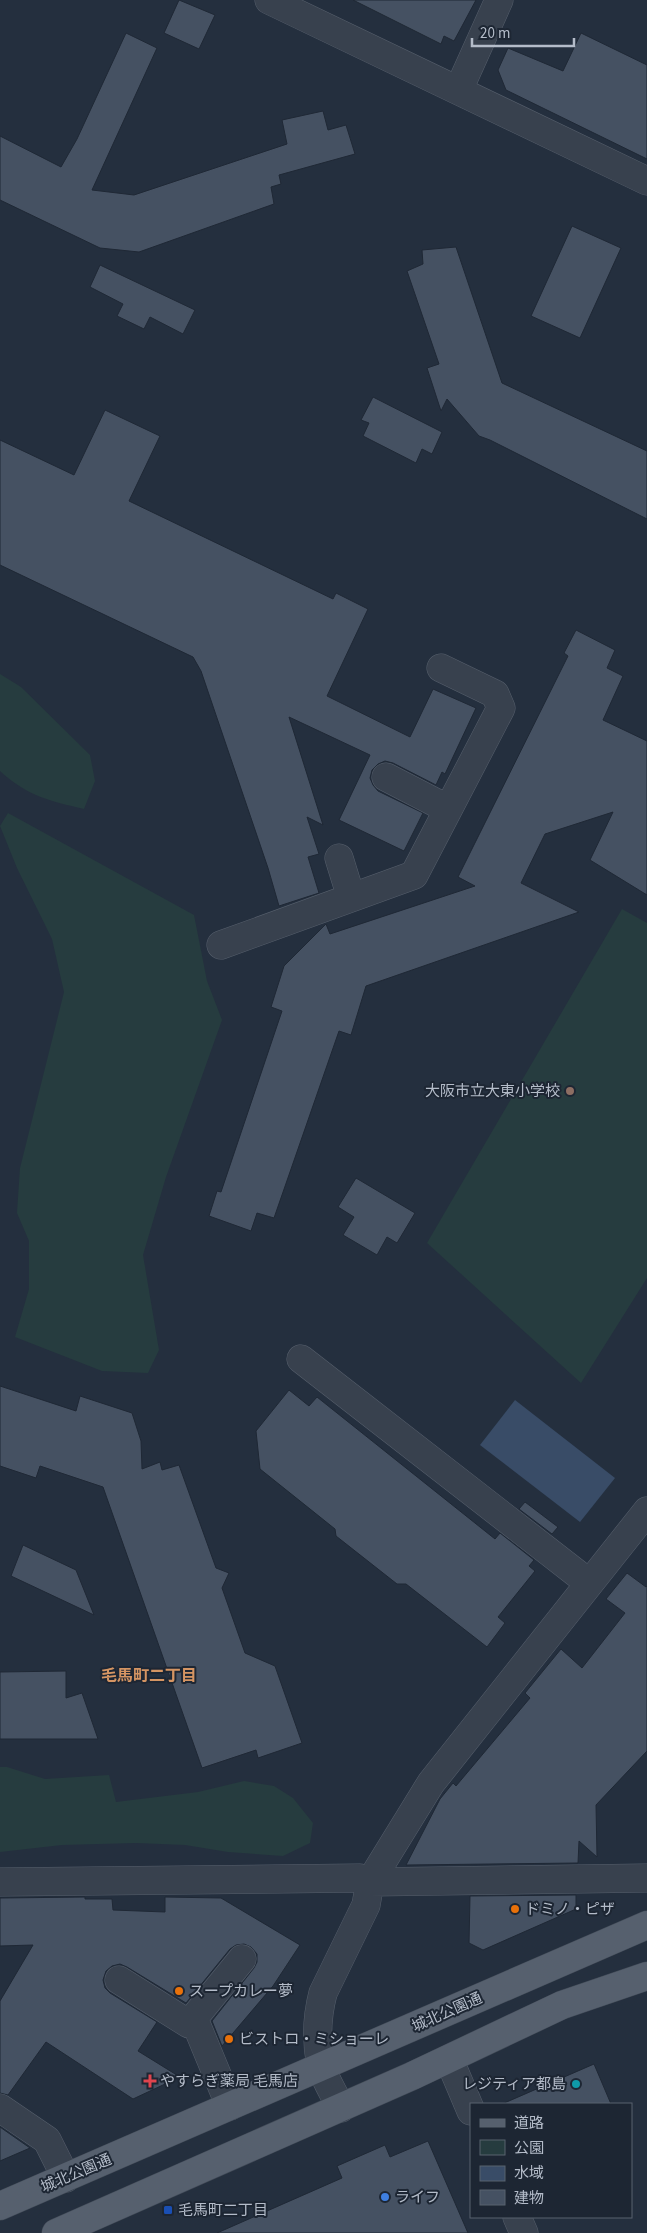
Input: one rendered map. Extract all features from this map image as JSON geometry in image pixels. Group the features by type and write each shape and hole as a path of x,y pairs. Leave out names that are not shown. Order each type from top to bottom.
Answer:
{"main road":[{"name":"城北公園通","path":"0,2206 647,1925"},
{"path":"56,2233 341,2108 562,2005 647,1976"}],"street":[{"path":"269,0 459,89 647,181"},
{"path":"459,89 499,0"},
{"path":"220,945 414,875 501,708 495,694 441,668"},
{"path":"386,777 448,809"},
{"path":"339,858 351,897"},
{"path":"301,1359 589,1583"},
{"path":"341,2108 322,2067 318,2035 319,2007 323,1993 366,1905 370,1882 431,1783 647,1511"},
{"path":"0,1882 360,1878 370,1882 647,1878"},
{"path":"119,1980 189,2024 242,1959"},
{"path":"194,2019 230,2106"},
{"path":"449,2059 470,2109"},
{"path":"0,2108 47,2140 66,2178"},
{"path":"517,2218 524,2233"}],"green space":[{"path":"0,674 21,687 90,755 95,781 84,809 29,792 0,771"},
{"path":"8,813 194,915 207,981 222,1020 166,1177 143,1255 159,1350 148,1373 102,1371 15,1337 29,1289 29,1241 17,1213 20,1168 64,992 52,939 17,868 0,826"},
{"path":"622,909 647,923 647,1278 581,1383 427,1243"},
{"path":"0,1767 7,1767 45,1779 109,1775 116,1802 198,1792 244,1781 274,1786 293,1798 313,1823 310,1843 283,1856 228,1852 185,1845 136,1843 62,1845 0,1852"}],"water":[{"path":"515,1400 615,1478 580,1522 480,1445"}],"building":[{"path":"179,0 215,15 199,49 164,33"},
{"path":"353,0 476,0 454,41 444,36 441,44"},
{"path":"126,33 157,48 92,190 134,195 287,144 282,120 323,111 328,130 346,125 355,154 279,175 281,184 271,187 274,204 139,252 100,248 0,200 0,136 61,167 77,139"},
{"path":"581,33 647,65 647,159 506,90 498,70 508,48 563,71"},
{"path":"572,226 621,248 580,338 531,316"},
{"path":"456,247 502,383 647,451 647,519 479,436 447,399 441,411 427,368 439,364 407,271 423,264 422,250"},
{"path":"100,265 195,310 183,334 150,317 144,329 117,316 123,304 90,287"},
{"path":"373,397 442,432 432,454 422,449 416,463 363,436 369,423 361,420"},
{"path":"105,410 160,436 129,501 333,599 336,593 368,609 327,696 410,737 433,689 476,708 445,774 442,772 436,785 393,763 385,761 378,764 372,770 370,778 378,791 423,813 404,851 339,820 370,755 289,717 323,825 307,817 319,854 308,857 319,893 279,906 268,868 201,671 193,657 0,565 0,440 74,475"},
{"path":"576,630 615,650 607,668 623,676 603,720 647,741 647,895 590,860 613,812 545,834 521,883 579,912 366,986 351,1035 339,1031 274,1218 257,1213 251,1231 209,1216 217,1191 221,1192 282,1011 271,1007 284,966 326,924 330,934 475,886 458,877 568,656 564,653"},
{"path":"356,1178 415,1213 397,1243 387,1237 377,1255 343,1235 354,1217 338,1207"},
{"path":"0,1386 76,1411 80,1396 132,1413 141,1441 142,1469 160,1462 162,1470 179,1465 216,1568 229,1573 222,1588 245,1653 275,1666 302,1743 258,1758 256,1750 202,1768 103,1487 40,1466 36,1478 0,1466"},
{"path":"289,1390 309,1406 317,1397 495,1539 500,1533 534,1560 529,1566 535,1571 498,1617 505,1623 487,1647 406,1584 397,1584 336,1536 335,1529 260,1469 256,1431"},
{"path":"525,1502 558,1527 552,1534 519,1509"},
{"path":"23,1545 76,1570 94,1615 11,1576"},
{"path":"627,1573 647,1586 647,1751 596,1805 597,1857 579,1841 578,1863 406,1865 440,1799 453,1783 456,1786 530,1698 525,1693 561,1649 582,1668 625,1613 606,1599"},
{"path":"66,1671 66,1698 82,1693 98,1739 0,1739 0,1672"},
{"path":"576,1895 576,1909 483,1950 469,1943 470,1896"},
{"path":"85,1897 85,1899 112,1899 113,1910 165,1912 165,1897 221,1898 300,1945 273,1986 222,2046 212,2021 254,1968 257,1962 257,1954 251,1947 244,1944 236,1945 230,1949 186,2003 120,1964 112,1966 106,1971 103,1980 105,1988 110,1993 157,2022 138,2051 180,2077 133,2099 46,2042 8,2095 0,2093 0,2001 33,1945 0,1946 0,1898"},
{"name":"レジティア都島","path":"594,2064 611,2103 504,2103"},
{"path":"0,2127 30,2148 0,2161"},
{"name":"ライフ","path":"428,2141 468,2233 217,2233 342,2178 337,2166 385,2145 390,2157"}],"place":[{"name":"大阪市立大東小学校","path":"570,1091"},
{"name":"ドミノ・ピザ","path":"515,1909"},
{"name":"スープカレー夢","path":"179,1991"},
{"name":"ビストロ・ミショーレ","path":"229,2039"},
{"name":"やすらぎ薬局 毛馬店","path":"150,2081"},
{"name":"レジティア都島","path":"576,2084"},
{"name":"ライフ","path":"385,2197"},
{"name":"毛馬町二丁目","path":"168,2210"}],"district":[{"name":"毛馬町二丁目","path":"149,1675"}]}
